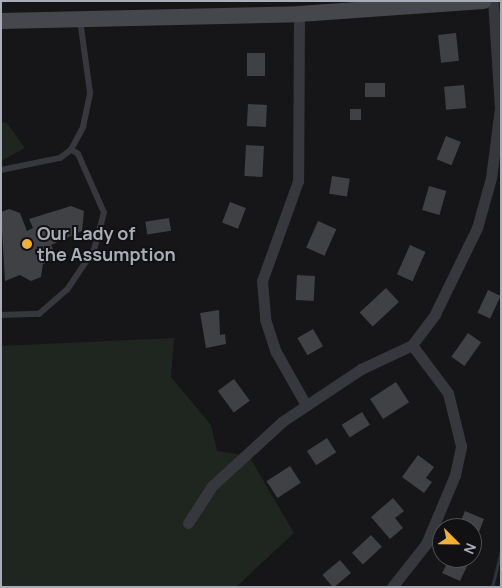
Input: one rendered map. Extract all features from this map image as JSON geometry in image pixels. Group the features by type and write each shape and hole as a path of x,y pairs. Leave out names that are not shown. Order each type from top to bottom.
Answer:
{"main road":[{"path":"1,20 300,14 484,1"}],"street":[{"path":"188,523 212,486 306,405 360,369 412,345 458,270 477,228 490,178 500,108 493,1"},
{"path":"300,14 298,181 262,281 265,319 276,352 306,405"},
{"path":"392,587 426,544 455,475 461,446 448,393 412,345"}],"lane":[{"path":"1,170 60,158 71,150 83,126 90,93 80,19"},
{"path":"1,315 39,314 67,290 94,250 104,212 78,154 71,150"}],"shaded area":[{"path":"6,122 25,148 1,161 1,123"},
{"path":"174,338 171,377 211,425 217,451 249,456 294,533 236,587 1,587 1,346"}],"building":[{"path":"456,33 459,61 441,63 438,35"},
{"path":"247,53 265,53 265,76 247,76"},
{"path":"365,83 385,83 385,97 365,97"},
{"path":"464,85 466,108 446,110 444,87"},
{"path":"248,104 267,105 266,127 247,126"},
{"path":"350,109 361,109 361,120 350,120"},
{"path":"446,136 461,142 451,165 437,159"},
{"path":"246,145 264,146 262,177 244,176"},
{"path":"332,176 350,179 347,197 329,194"},
{"path":"429,186 446,191 439,215 422,210"},
{"path":"230,202 246,208 238,229 222,223"},
{"name":"Our Lady of the Assumption","path":"71,206 84,211 82,231 51,245 57,258 43,264 41,277 31,281 20,275 5,281 1,212 9,209 20,213 27,231 33,228 29,219"},
{"path":"169,218 171,231 147,235 145,222"},
{"path":"318,221 336,229 324,256 306,247"},
{"path":"410,245 426,252 413,281 397,274"},
{"path":"297,275 315,276 314,301 296,300"},
{"path":"386,288 399,302 373,326 360,313"},
{"path":"488,290 501,296 490,319 477,313"},
{"path":"219,310 220,335 225,334 226,344 206,348 200,313"},
{"path":"313,329 323,346 307,355 297,338"},
{"path":"468,333 481,342 464,366 451,357"},
{"path":"234,379 250,401 234,413 218,391"},
{"path":"396,382 409,402 383,419 370,399"},
{"path":"362,412 370,425 350,437 342,425"},
{"path":"327,438 336,452 316,465 307,451"},
{"path":"418,455 434,467 426,478 432,482 424,493 402,477"},
{"path":"290,466 301,483 277,498 267,481"},
{"path":"393,498 404,511 395,518 403,528 390,539 371,517"},
{"path":"465,511 482,518 462,518"},
{"path":"371,535 382,547 363,564 352,553"},
{"path":"340,560 351,573 334,587 322,575"},
{"path":"445,568 466,568 460,581 442,573"}],"waterway":[{"path":"492,587 501,550"}],"place":[{"name":"Our Lady of the Assumption","path":"27,244"}]}
